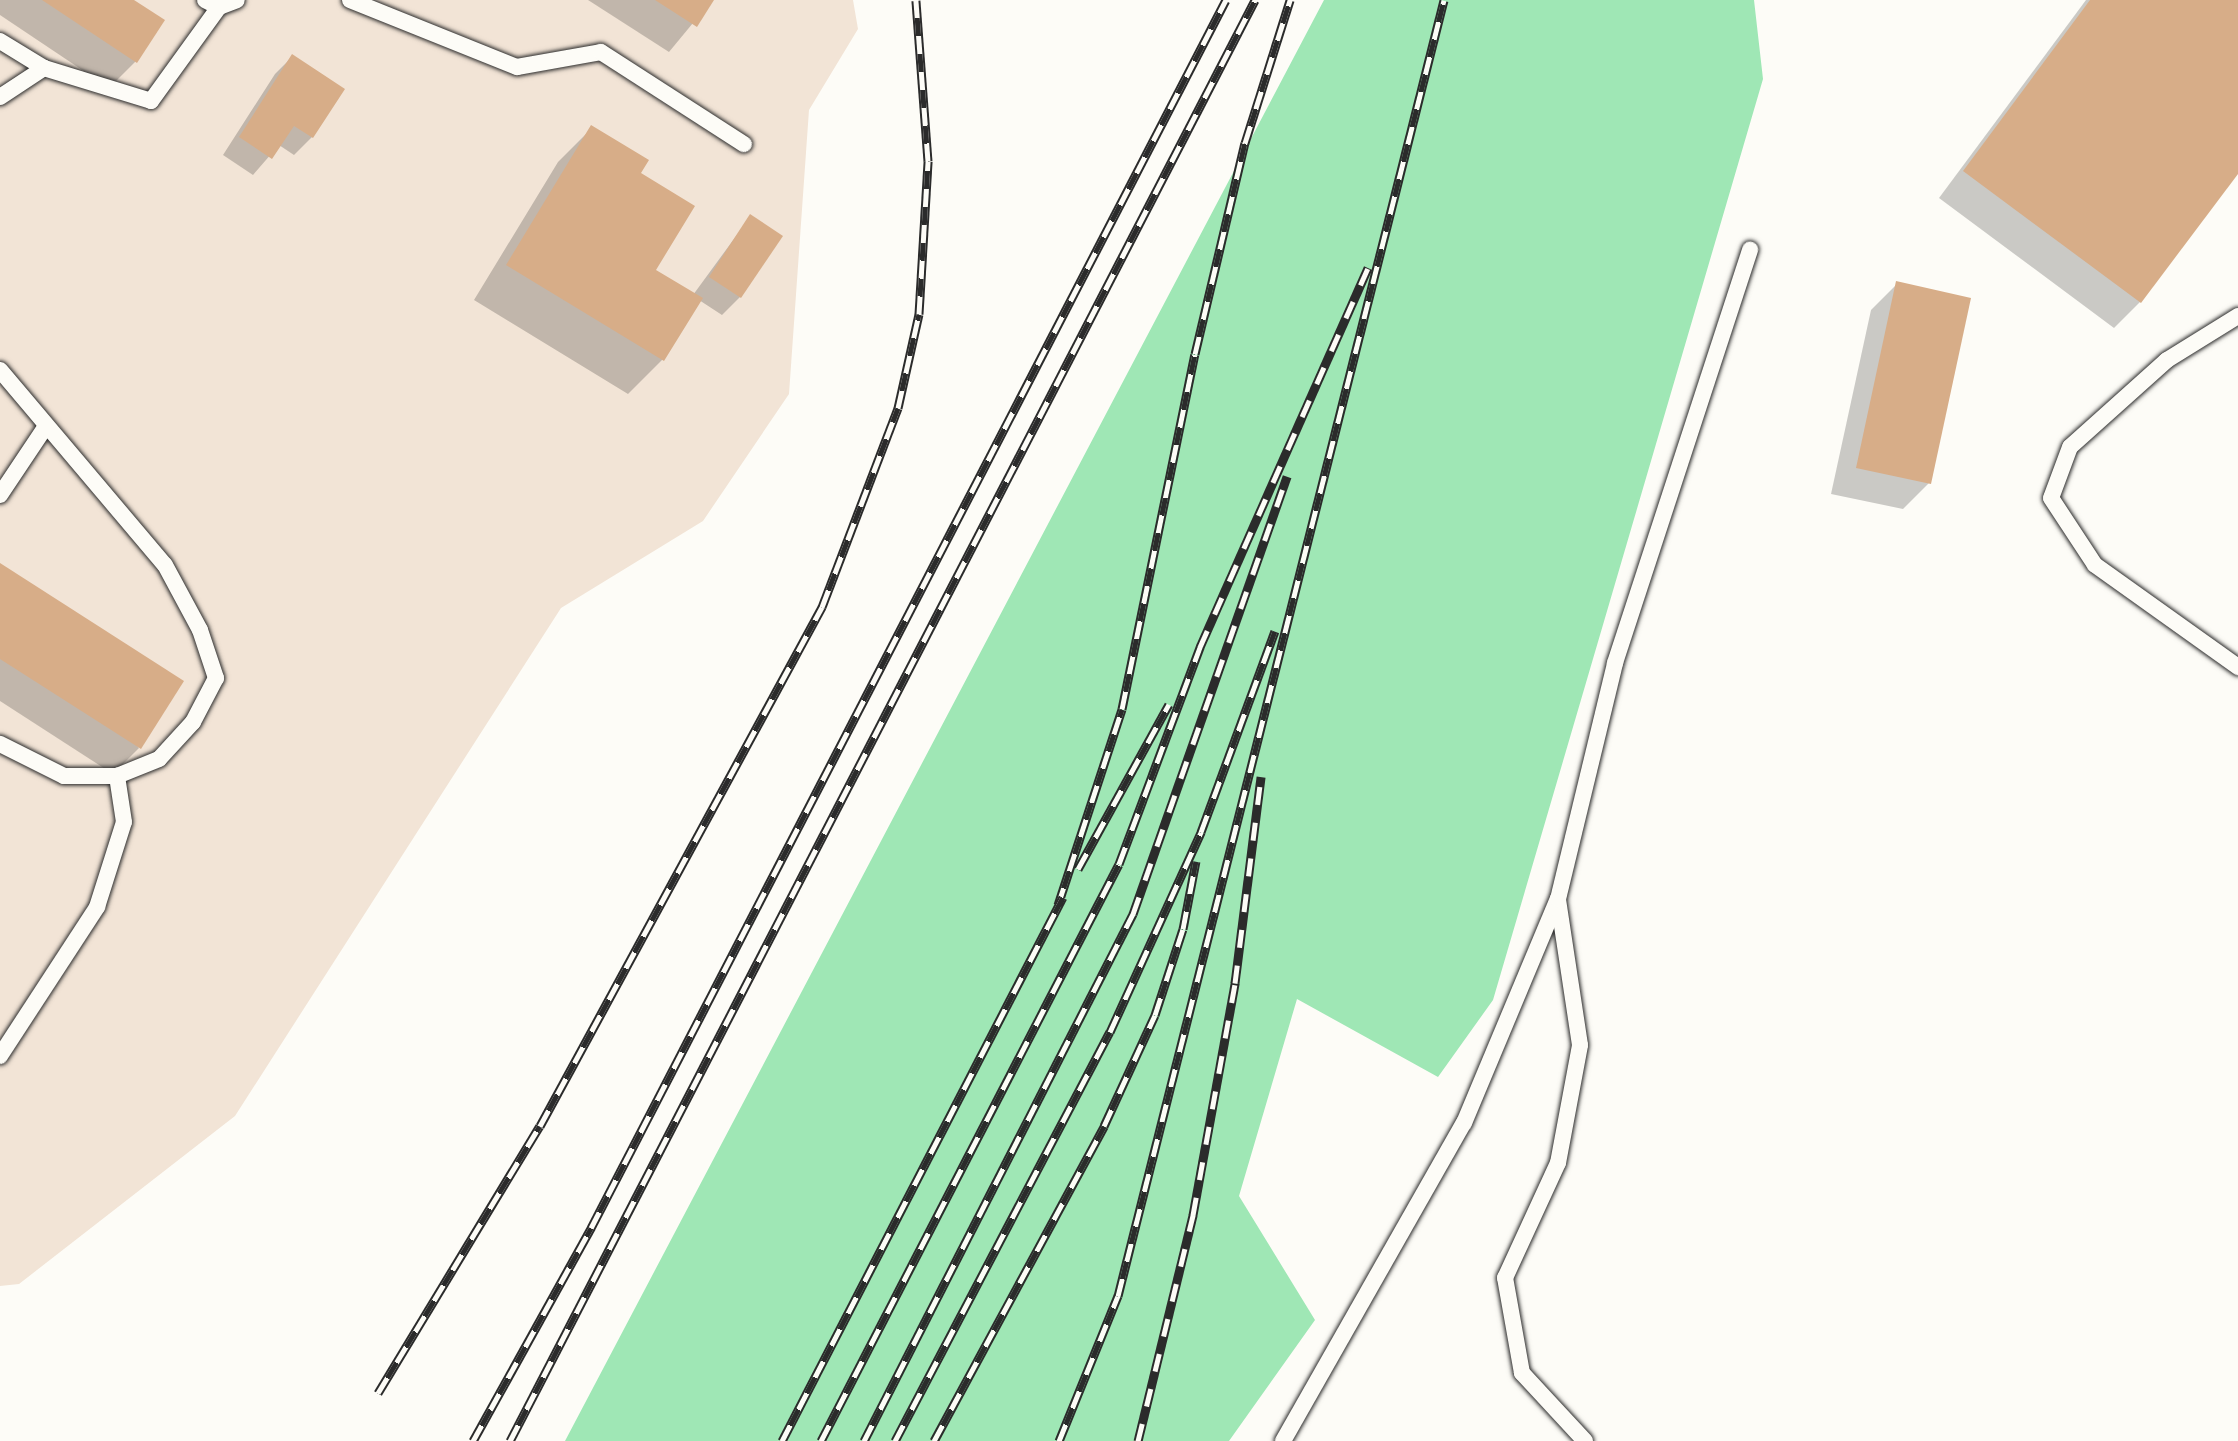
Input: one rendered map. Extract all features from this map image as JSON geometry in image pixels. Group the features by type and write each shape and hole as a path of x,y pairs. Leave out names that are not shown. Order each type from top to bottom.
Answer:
{"lane":[{"path":"0,41 44,68 151,101 212,4 237,0"},
{"path":"350,0 517,67 601,52 744,144"},
{"path":"0,97 44,68"},
{"path":"1283,1441 1464,1123 1558,899 1615,663 1750,249"},
{"path":"2238,316 2167,360 2070,447 2051,498 2095,565 2238,667"},
{"path":"0,370 165,565 200,630 216,678 193,722 159,759 117,776 64,776 0,744"},
{"path":"0,495 46,426"},
{"path":"0,1056 97,907 124,822 117,776"},
{"path":"1558,899 1580,1045 1558,1163 1505,1278 1522,1373 1585,1441"}],"shaded area":[{"path":"0,0 853,0 858,29 809,110 789,394 703,521 561,608 235,1116 19,1284 0,1286"}],"green space":[{"path":"1324,0 1754,0 1763,79 1493,1000 1438,1077 1297,999 1239,1196 1315,1320 1229,1441 565,1441"}],"building":[{"path":"42,0 134,0 165,20 137,63"},
{"path":"655,0 714,0 697,27"},
{"path":"2090,0 2238,0 2238,174 2141,303 1963,171"},
{"path":"292,54 345,89 313,138 294,126 272,159 239,137"},
{"path":"591,125 649,160 641,173 695,206 656,270 703,298 664,361 506,265"},
{"path":"750,214 783,236 741,298 709,277"},
{"path":"1896,281 1971,298 1931,484 1856,468"},
{"path":"0,563 184,681 141,749 0,659"}],"railway":[{"path":"378,1393 540,1126 822,607 898,408 919,314 928,161 916,0"},
{"path":"473,1441 591,1228 1226,0"},
{"path":"510,1441 1255,0"},
{"path":"1058,905 1122,709 1195,354 1245,143 1290,0"},
{"path":"1059,1441 1118,1296 1444,0"},
{"path":"821,1441 1119,864 1200,647 1368,267"},
{"path":"864,1441 1133,914 1287,476"},
{"path":"895,1441 1110,1032 1201,832 1275,631"},
{"path":"1078,869 1169,704"},
{"path":"1138,1441 1193,1215 1235,983 1261,777"},
{"path":"934,1441 1104,1126 1155,1015 1183,929 1196,861"},
{"path":"782,1441 1063,897"}]}
